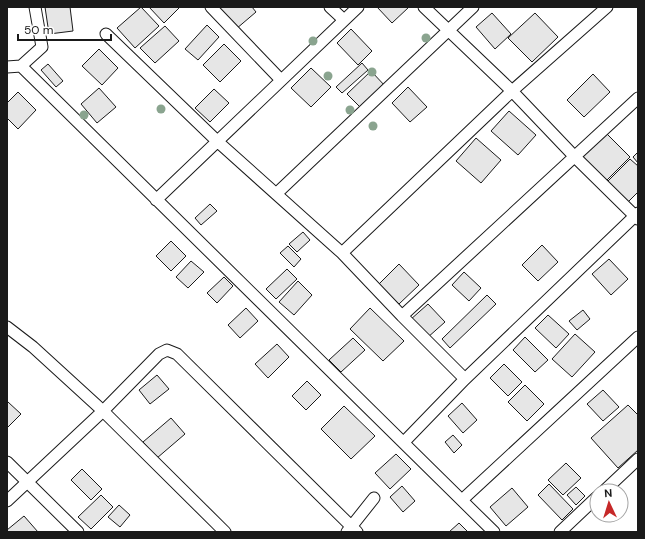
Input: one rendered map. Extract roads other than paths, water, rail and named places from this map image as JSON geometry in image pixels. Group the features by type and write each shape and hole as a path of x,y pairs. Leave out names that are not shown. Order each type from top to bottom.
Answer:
{"street":[{"path":"7,67 22,66 42,47 35,7"},
{"path":"211,7 281,80"},
{"path":"330,7 344,20"},
{"path":"156,200 358,7"},
{"path":"404,442 465,379 637,216 574,156 512,91 424,7"},
{"path":"276,194 473,7"},
{"path":"342,253 512,91 607,7"},
{"path":"106,34 217,141 342,253 465,379"},
{"path":"22,66 156,200 494,532"},
{"path":"402,316 638,98"},
{"path":"7,327 33,347 103,411 225,532"},
{"path":"462,500 638,337"},
{"path":"7,501 103,411 159,354 167,350 178,354 352,530 374,498"},
{"path":"612,483 638,459"},
{"path":"7,462 78,532"},
{"path":"560,532 589,505"}]}
